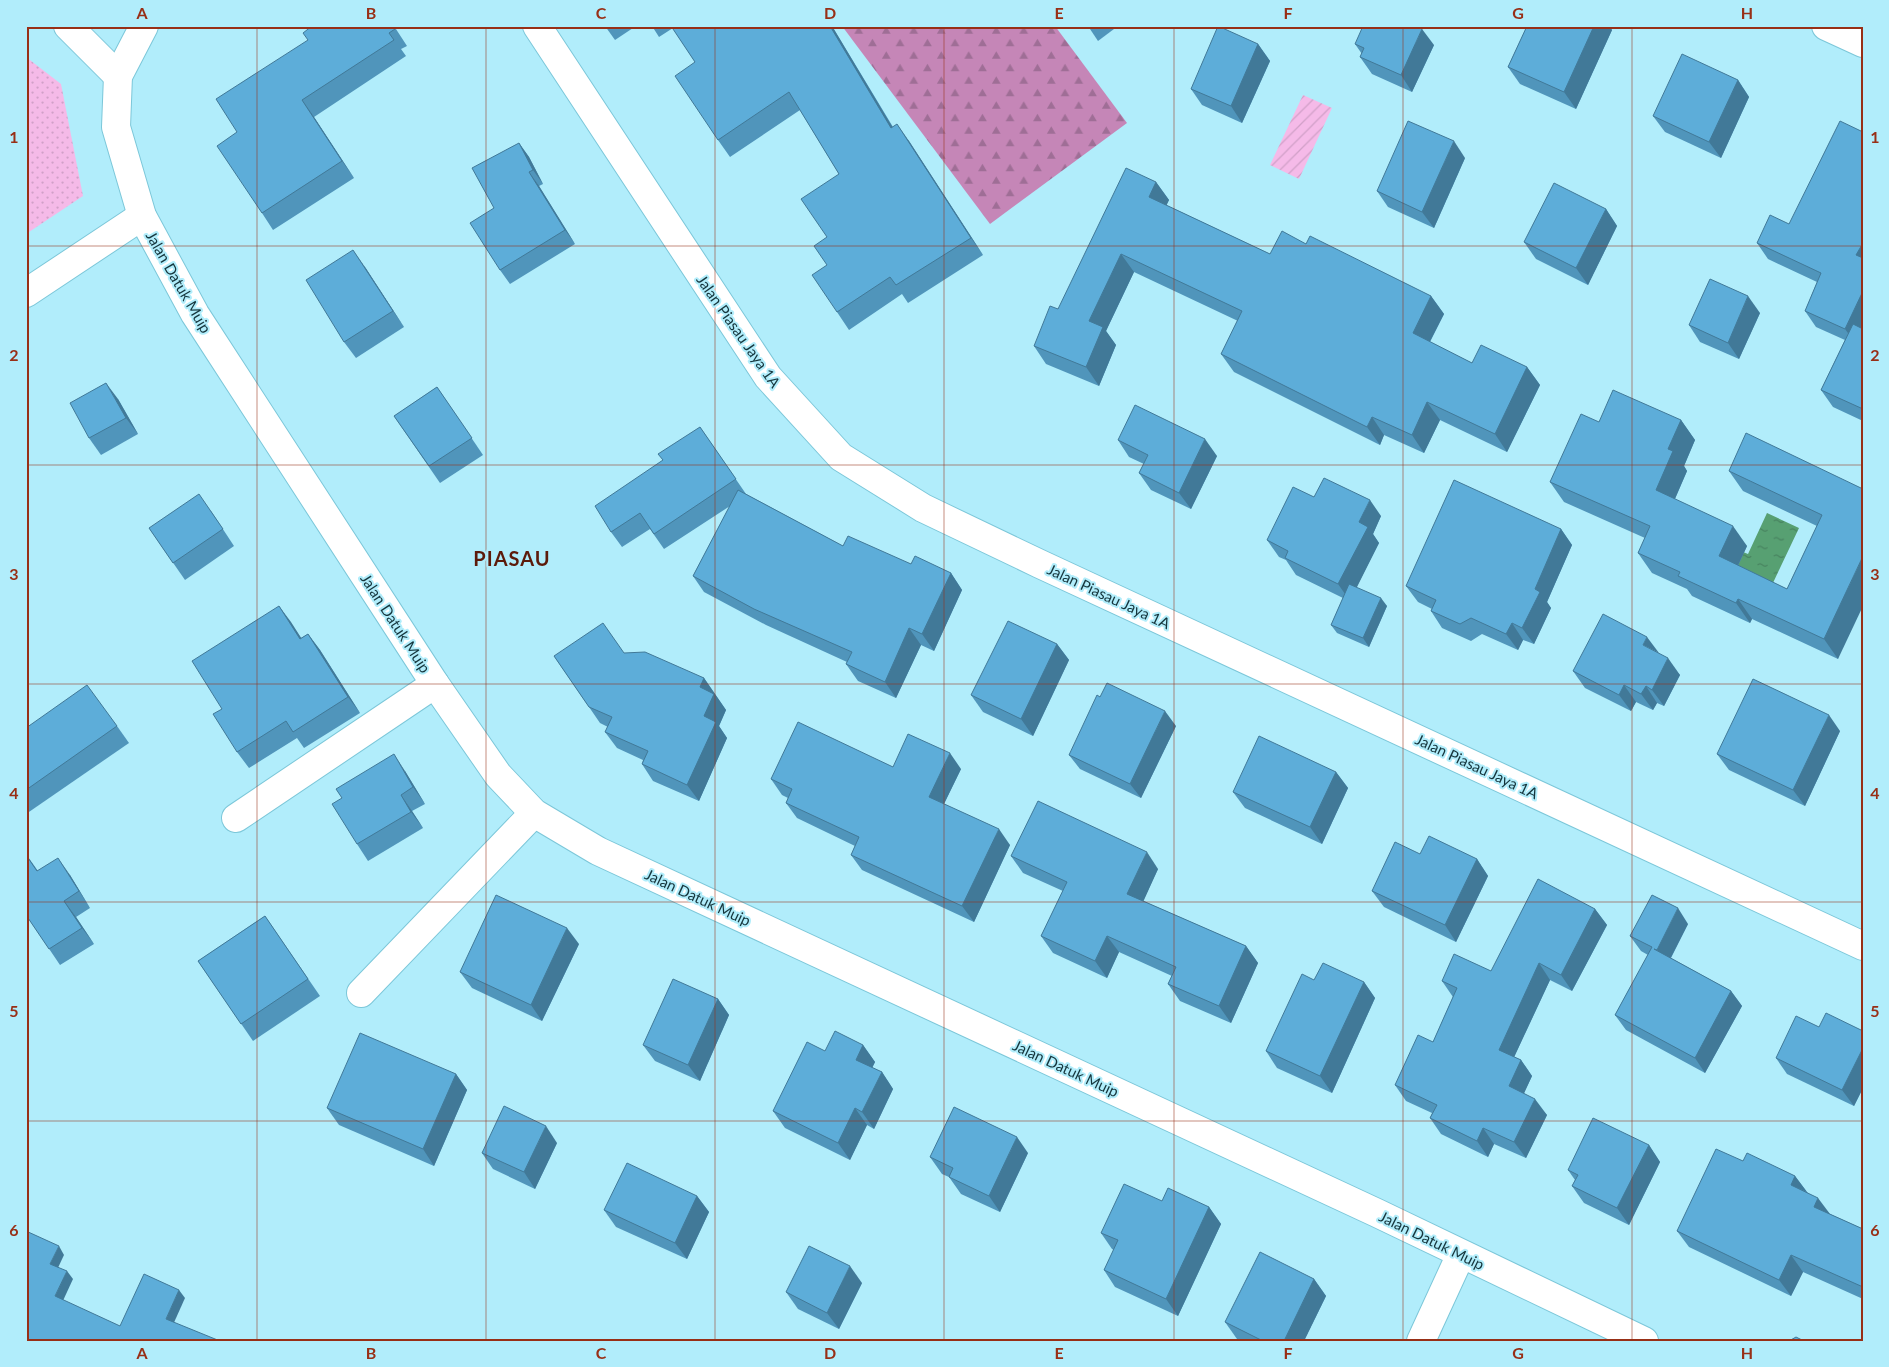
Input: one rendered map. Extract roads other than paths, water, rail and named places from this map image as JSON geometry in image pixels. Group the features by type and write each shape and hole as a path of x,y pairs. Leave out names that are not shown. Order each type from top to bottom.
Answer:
{"street":[{"path":"68,26 118,76"},
{"name":"Jalan Datuk Muip","path":"144,26 118,76 116,127 142,216 196,314 435,684 498,775 534,813 598,851 1644,1341"},
{"name":"Jalan Piasau Jaya 1A","path":"537,26 768,377 841,457 923,508 1031,560 1863,946"},
{"path":"1826,26 1863,43"},
{"path":"26,293 142,216"},
{"path":"236,818 435,684"},
{"path":"361,993 534,813"},
{"path":"1421,1341 1461,1254"}],"water":[{"path":"1767,513 1799,528 1772,585 1729,565 1736,549 1748,554"}],"district":[{"name":"PIASAU","path":"512,558"}]}
